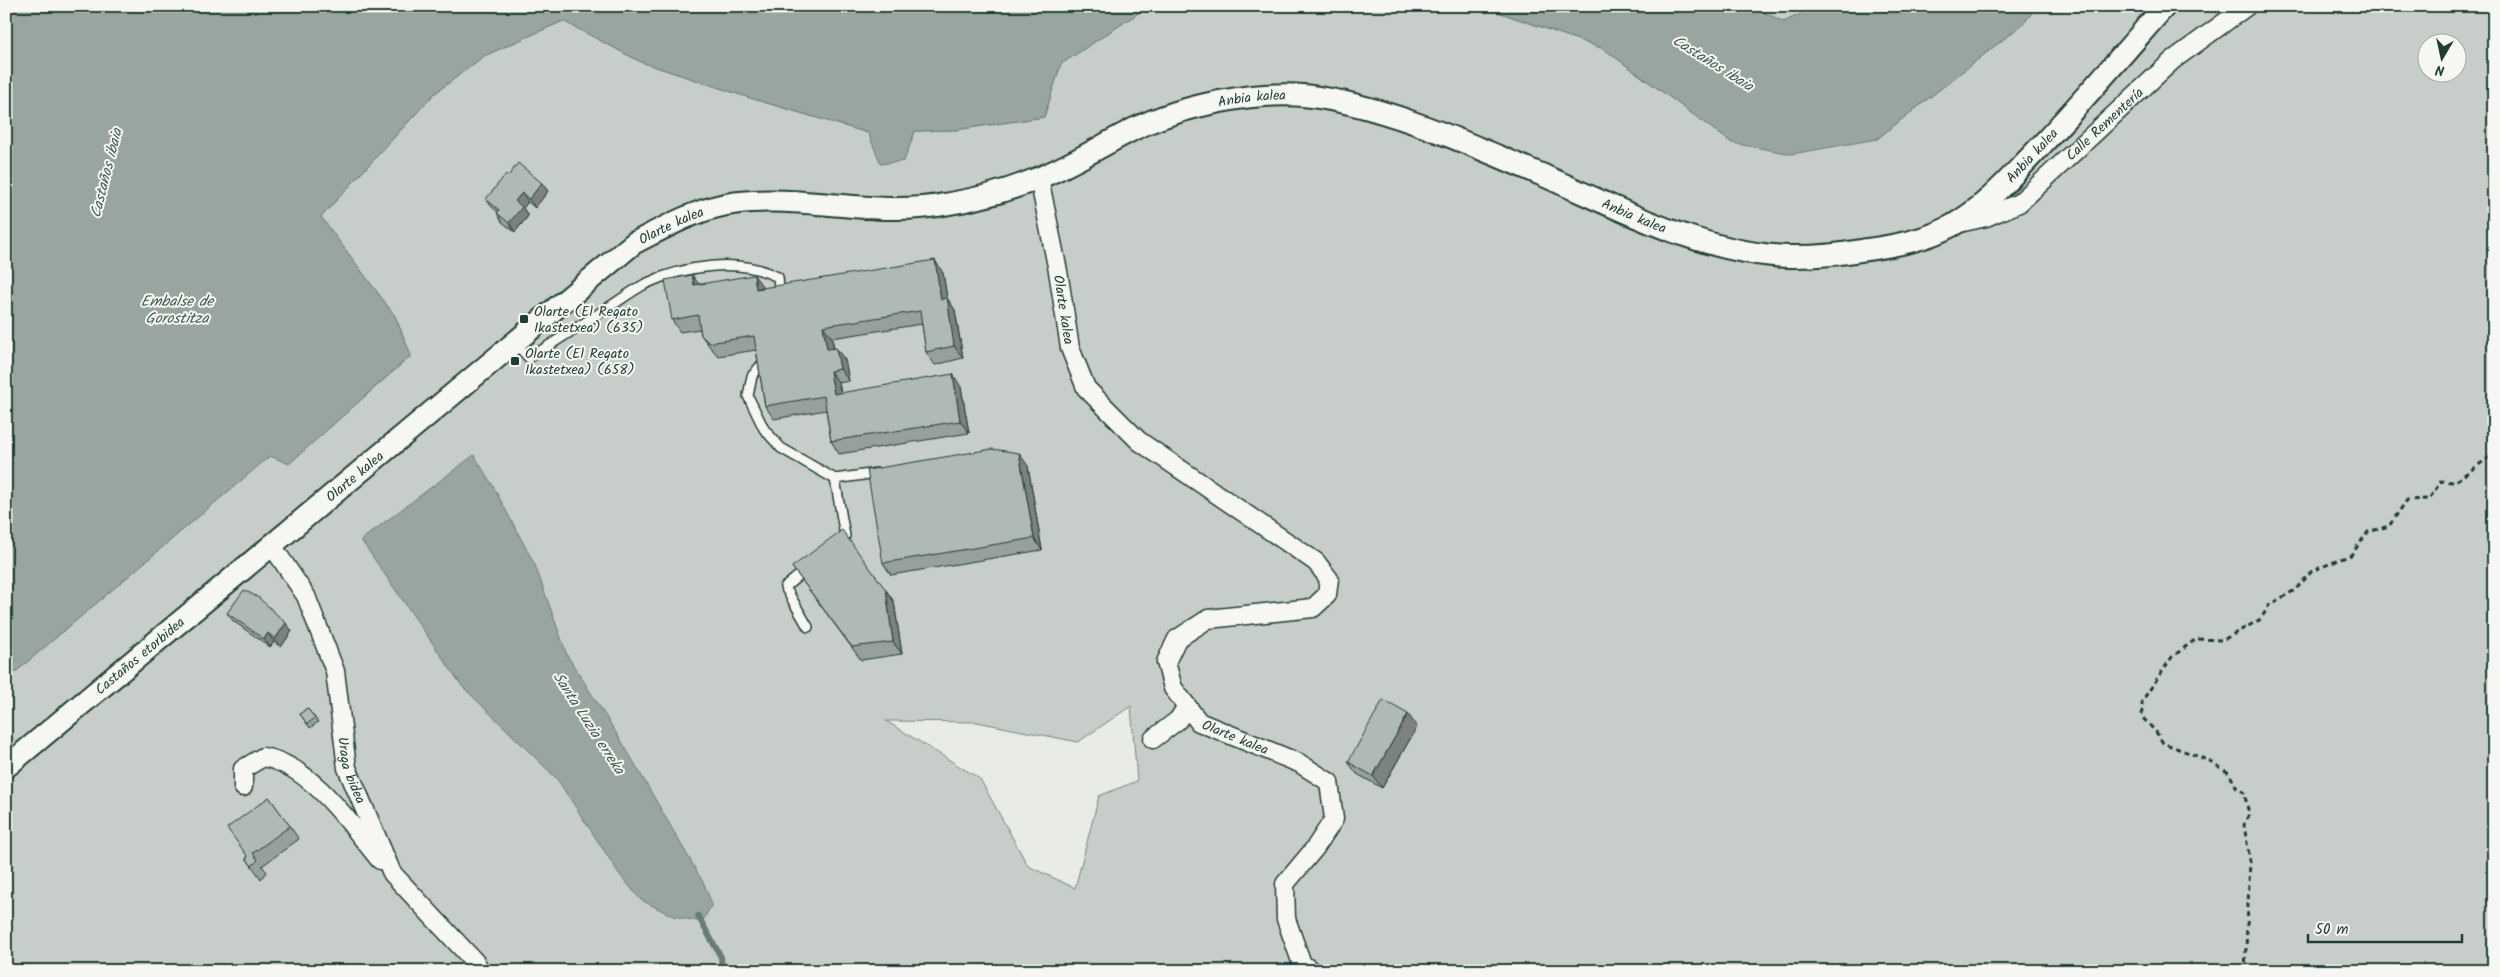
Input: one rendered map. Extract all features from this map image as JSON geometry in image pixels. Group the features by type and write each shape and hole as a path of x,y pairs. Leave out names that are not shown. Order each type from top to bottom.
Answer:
{"street":[{"name":"Anbia kalea","path":"1039,178 1140,126 1203,105 1250,97 1304,96 1365,106 1496,155 1667,229 1696,239 1752,253 1808,257 1837,254 1888,246 1925,236 1954,224 1996,192 2064,121 2165,6"},
{"name":"Calle Rementería","path":"1954,224 1986,217 2019,203 2173,60 2247,6"},
{"name":"Olarte kalea","path":"271,544 634,244 694,213 734,203 760,202 870,210 922,208 994,194 1039,178 1058,271 1070,348 1086,388 1139,441 1316,562 1329,579 1327,595 1314,608 1208,619 1176,639 1166,662 1173,688 1199,722 1299,764 1329,782 1334,820 1315,848 1285,884 1286,919 1302,964 1312,971"},
{"name":"Castaños etorbidea","path":"6,767 271,544"},
{"name":"Uraga bidea","path":"271,544 306,596 335,671 347,768 392,873 475,962 481,971"},
{"path":"1153,739 1178,720 1187,706"},
{"path":"242,787 244,770 263,757 274,759 296,770 324,794 392,873"}],"lane":[{"path":"515,344 529,358 644,285 672,274 704,267 744,267 763,270 778,277 782,307"},
{"path":"774,350 752,376 748,396 764,429 782,448 835,479 882,472"},
{"path":"830,549 845,536 835,479"},
{"path":"808,627 785,588 815,562"}],"path":[{"path":"2245,971 2250,860 2244,825 2249,814 2244,792 2237,788 2229,773 2210,761 2163,744 2156,732 2142,717 2142,701 2172,657 2196,639 2223,640 2261,619 2269,605 2295,590 2312,570 2351,555 2368,532 2389,526 2407,500 2429,499 2441,481 2454,482 2494,454"}],"shaded area":[{"path":"1160,6 1481,6 1604,49 1732,143 1877,139 2024,23 2037,6 2494,6 2494,971 6,971 6,680 270,455 289,463 411,356 395,316 321,217 434,94 484,56 563,21 641,62 750,98 868,133 904,160 915,131 955,130 1044,117 1061,64 1143,10","holes":["1131,706 1137,781 1099,796 1075,888 1028,866 980,779 886,721 977,722 1078,742"]},
{"path":"1751,6 1817,6 1784,22"}],"water":[{"name":"Embalse de Gorostitza","path":"6,6 1160,6 1143,10 1061,64 1044,117 955,130 915,131 904,161 881,164 868,133 750,98 641,62 563,21 484,56 434,94 321,217 395,316 411,355 289,464 270,456 6,680"},
{"name":"Castaños ibaia","path":"1481,6 1751,6 1784,22 1817,6 2037,6 2024,23 1877,139 1792,154 1732,143 1604,49"},
{"path":"474,455 493,486 535,565 567,655 625,747 704,884 712,904 702,922 673,916 641,900 620,875 557,779 462,686 361,540"}],"building":[{"path":"518,163 542,183 529,199 522,193 515,201 522,207 509,223 497,213 499,210 486,199 506,174 508,176"},
{"path":"935,260 941,300 947,297 954,346 926,352 920,311 823,326 827,349 836,348 840,369 830,371 834,394 953,374 960,421 831,441 824,396 765,406 754,336 709,343 701,335 698,315 672,320 665,280 692,275 694,285 754,275 756,289"},
{"path":"992,449 1019,453 1034,538 883,563 867,470"},
{"path":"842,530 886,590 893,642 852,647 792,567"},
{"path":"244,590 259,598 286,623 275,639 268,633 264,639 227,613"},
{"path":"1383,700 1408,714 1373,776 1348,762"},
{"path":"307,708 315,718 307,724 300,714"},
{"path":"269,797 290,826 253,853 258,860 252,866 246,858 248,857 227,828"}],"waterway":[{"name":"Santa Luzia erreka","path":"698,916 721,957 722,971"}],"place":[{"name":"Olarte (El Regato Ikastetxea) (635)","path":"524,319"},
{"name":"Olarte (El Regato Ikastetxea) (658)","path":"515,361"}]}
